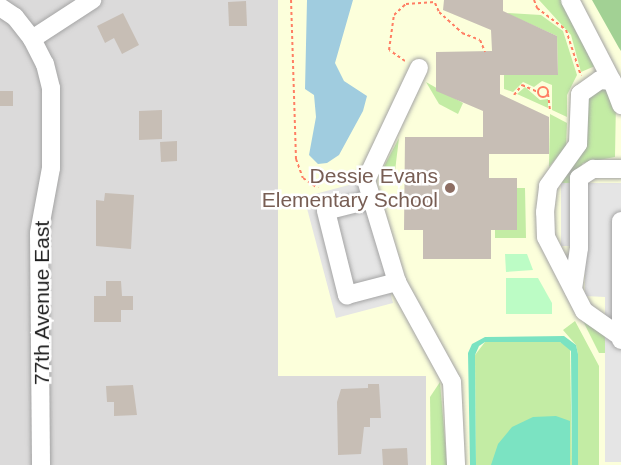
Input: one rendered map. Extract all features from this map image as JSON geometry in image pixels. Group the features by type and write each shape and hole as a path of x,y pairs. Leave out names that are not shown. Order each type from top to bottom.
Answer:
{"street":[{"path":"32,39 92,0"},
{"path":"570,0 612,81 621,105"},
{"name":"77th Avenue East","path":"0,7 15,17 32,39 45,64 51,88 51,168 39,233 41,465"},
{"path":"419,68 366,180 369,200 397,282 452,382 456,465"},
{"path":"612,81 600,80 580,94 578,144 545,193 546,237 591,318 621,338"},
{"path":"573,289 578,257 579,178 587,170 621,169"},
{"path":"369,200 326,211 347,295 397,282"},
{"path":"621,221 621,338"}],"path":[{"path":"291,0 296,159 303,178 318,188"},
{"path":"534,0 537,8 566,30 581,76"},
{"path":"419,68 393,55 388,38 399,7 435,1 439,12 462,33 480,40 485,52"},
{"path":"514,95 522,85 538,92 542,97 548,94"},
{"path":"538,92 545,87 550,111"}],"shaded area":[{"path":"0,0 278,0 278,375 426,376 426,465 0,465"},
{"name":"Dessie Evans Elementary School","path":"278,0 621,0 621,465 426,465 426,376 278,376"},
{"path":"360,182 393,303 336,318 304,197"},
{"path":"561,183 621,183 621,462 605,462 605,297 585,296 585,246 561,246"}],"green space":[{"path":"539,0 561,0 595,66 581,72 571,35"},
{"path":"592,0 621,0 621,51 619,48"},
{"path":"506,13 541,15 563,31 577,75 567,95 567,117 552,110 552,85 542,81 534,87 523,82 513,92 504,89 504,75 558,75 557,36"},
{"path":"426,82 463,103 458,114 439,104"},
{"path":"525,87 540,100 548,99 548,108 517,94"},
{"path":"605,87 616,100 615,157 583,163 571,183 558,183 587,146 588,98"},
{"path":"550,114 567,123 566,146 549,167"},
{"path":"399,138 395,171 381,172"},
{"path":"517,188 525,188 526,238 495,238 495,230 517,230"},
{"path":"505,254 527,254 533,270 506,272"},
{"path":"506,278 538,278 552,303 552,314 506,314"},
{"path":"575,321 599,366 599,465 578,465 578,354 576,345 563,330"},
{"path":"583,321 606,334 613,353 599,353"},
{"path":"564,336 576,345 578,354 578,465 572,465 571,351 560,342 485,342 479,346 475,355 476,465 470,465 468,353 472,344 485,337"},
{"path":"485,342 560,342 570,348 572,465 476,465 475,355"},
{"path":"440,382 447,465 431,465 430,397"},
{"path":"556,416 570,421 570,465 491,465 498,444 512,427 533,417"}],"water":[{"path":"307,0 353,0 335,63 344,81 367,96 363,111 339,155 327,163 318,164 309,155 316,117 314,95 305,89"}],"building":[{"path":"444,0 503,0 503,11 557,36 558,75 500,75 500,94 549,117 549,154 489,154 489,178 517,178 517,230 491,230 491,259 423,259 423,230 404,230 405,137 483,137 483,111 436,91 436,52 492,51 491,30 443,10"},
{"path":"246,1 247,26 229,26 228,2"},
{"path":"123,13 139,45 122,54 114,38 105,43 97,26"},
{"path":"0,91 13,91 13,106 0,106"},
{"path":"162,110 162,139 139,140 139,111"},
{"path":"177,141 177,161 161,162 160,142"},
{"path":"105,193 134,195 131,249 96,246 96,200 104,201"},
{"path":"106,281 121,281 122,296 133,296 133,310 121,310 121,322 94,322 94,296 106,296"},
{"path":"368,384 379,384 381,418 370,418 370,427 364,427 361,454 338,455 337,402 341,389 368,388"},
{"path":"133,385 137,415 114,416 114,402 107,402 106,386"},
{"path":"407,448 408,465 383,465 382,449"}],"place":[{"name":"Dessie Evans Elementary School","path":"450,188"}]}
